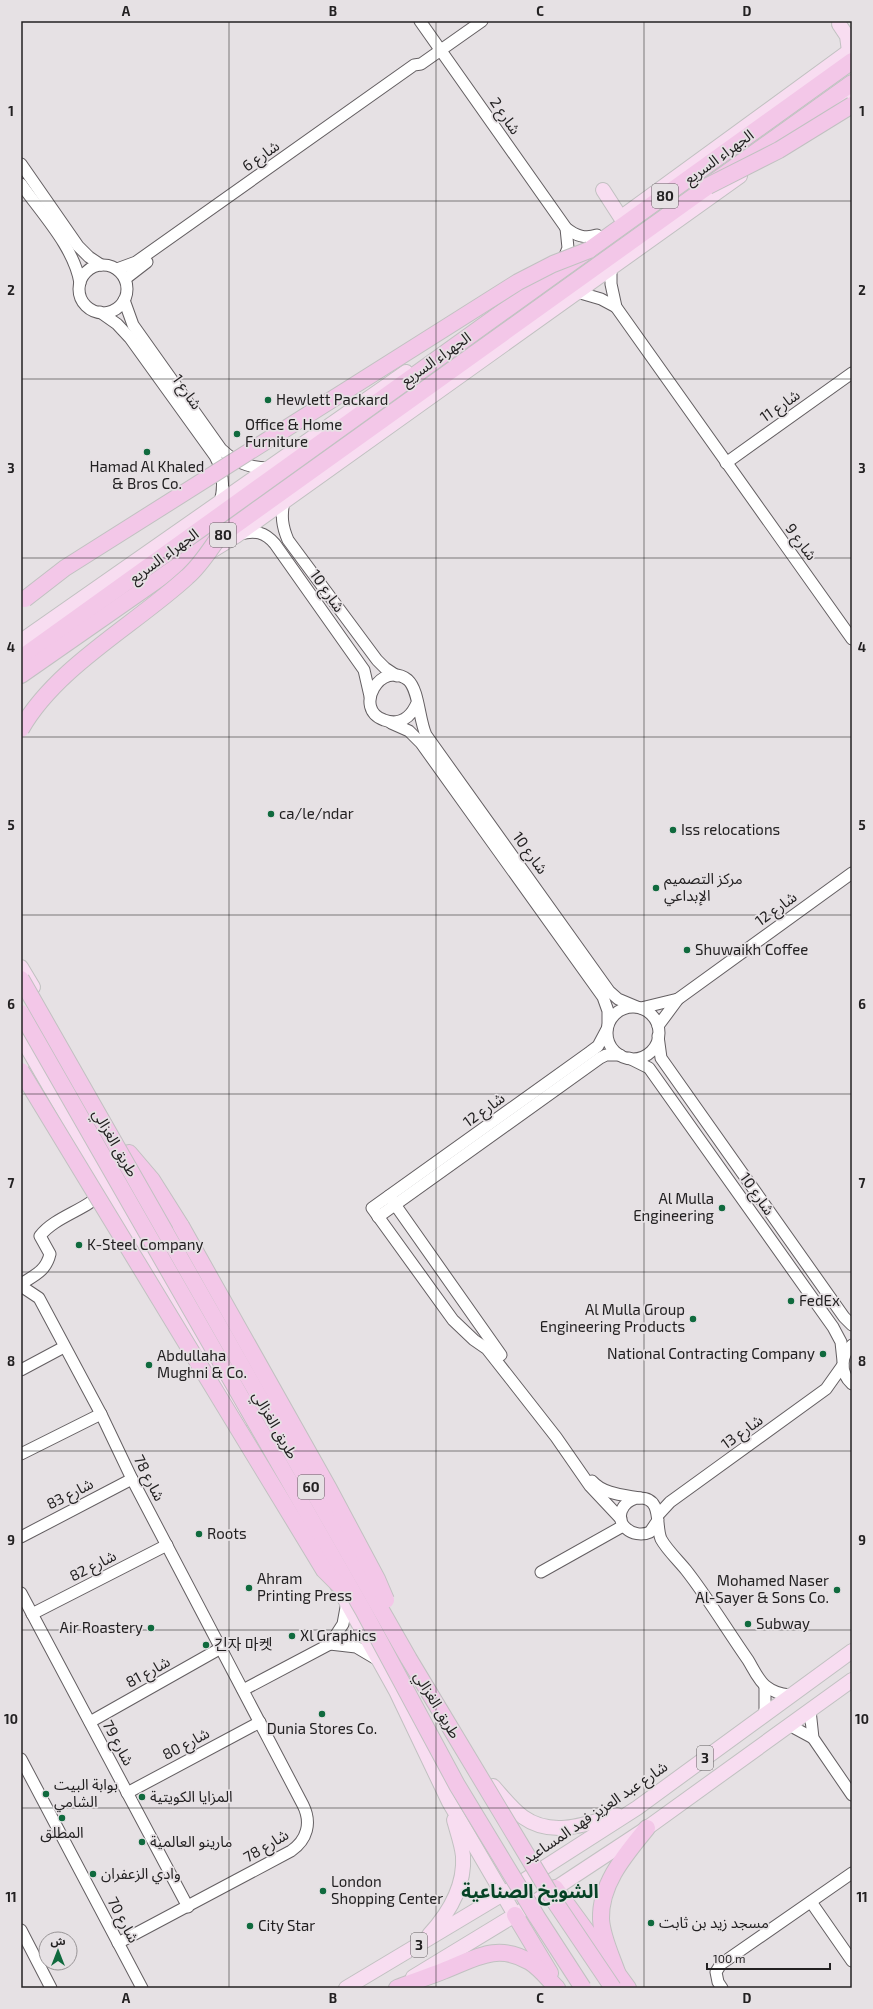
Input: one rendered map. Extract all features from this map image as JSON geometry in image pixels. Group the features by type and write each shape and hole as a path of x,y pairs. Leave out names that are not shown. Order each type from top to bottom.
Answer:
{"highway":[{"name":"الجهراء السريع","path":"21,658 589,250 851,54"},
{"name":"الجهراء السريع","path":"21,675 219,537 852,83"},
{"path":"708,186 779,150 852,105"},
{"path":"21,603 66,568 518,282 553,264 589,250"},
{"path":"21,729 40,702 66,676 186,578 203,560 219,537"},
{"name":"طريق الغزالي","path":"22,980 409,1659 555,1902 613,1988"},
{"name":"طريق الغزالي","path":"21,1013 363,1610 457,1785 537,1917 583,1988"},
{"path":"21,1071 324,1570 363,1610"},
{"path":"129,1153 152,1180 181,1226 377,1579 409,1659"},
{"path":"617,1972 606,1940 601,1919 603,1897 610,1880 626,1854 647,1828"},
{"path":"555,1888 628,1988"},
{"path":"515,1915 558,1988"},
{"path":"396,1988 443,1971 476,1956 498,1953 514,1955 530,1962 558,1988"}],"main road":[{"path":"839,24 847,36 851,54"},
{"name":"الجهراء السريع","path":"21,641 562,263 597,235 851,54"},
{"name":"الجهراء السريع","path":"21,684 236,536 852,95"},
{"path":"603,190 621,218"},
{"name":"طريق الغزالي","path":"21,967 129,1153 392,1619 555,1888"},
{"name":"طريق الغزالي","path":"21,1037 347,1602 396,1691 449,1802 515,1915"},
{"name":"شارع عبد العزيز فهد المساعيد","path":"346,1988 503,1894 637,1808 789,1695 852,1651"},
{"path":"848,1683 837,1688 832,1686 830,1678 834,1673 852,1660"},
{"name":"3","path":"396,1988 515,1915 647,1828 848,1683"},
{"path":"493,1786 523,1817 535,1824 549,1827 580,1827 637,1808"},
{"path":"420,1945 439,1924 448,1911 456,1896 460,1883 463,1855 449,1802"}],"street":[{"name":"شارع 2","path":"420,21 566,228 572,233 582,237 597,235"},
{"name":"شارع 6","path":"117,269 136,262 414,65 421,64 482,21"},
{"name":"شارع 6","path":"125,279 418,71 421,64"},
{"path":"21,164 78,246 89,257 101,265"},
{"path":"21,184 70,252 80,283 79,291 86,306 100,312 110,311 118,307 124,300 127,291 125,279 117,269 110,266 101,265 87,270 80,283"},
{"name":"شارع 2","path":"562,263 568,248 566,228"},
{"path":"611,268 611,284 616,308"},
{"path":"577,292 601,299 616,308"},
{"name":"شارع 1","path":"124,300 134,325 221,449 229,457 244,464 268,468"},
{"name":"شارع 9","path":"616,308 852,639"},
{"name":"شارع 1","path":"100,312 117,324 130,338 214,456 221,468 223,482 220,502"},
{"name":"شارع 11","path":"726,464 852,373"},
{"name":"شارع 10","path":"284,501 281,514 283,529 288,540 376,660 397,676"},
{"name":"شارع 10","path":"236,536 249,532 260,532 269,537 275,544 364,670 370,696"},
{"path":"388,676 397,676 408,680 413,686 416,693 417,703 414,711 408,718 399,722 381,720 371,708 370,696 373,687 379,680 388,676"},
{"name":"شارع 10","path":"417,703 422,726 426,735 538,897 603,997 608,1012 607,1027"},
{"name":"شارع 10","path":"390,722 408,731 420,743 609,991 618,999 639,1008"},
{"name":"شارع 12","path":"658,1031 678,999 852,873"},
{"name":"شارع 12","path":"639,1008 678,999"},
{"path":"639,1008 649,1012 658,1031 651,1050 637,1058 625,1057 609,1044 607,1027 616,1013 622,1009 639,1008"},
{"name":"شارع 12","path":"392,1200 598,1046 607,1027"},
{"name":"شارع 10","path":"658,1031 661,1058 840,1311 852,1325"},
{"name":"شارع 12","path":"453,1320 375,1212 600,1058 606,1055 625,1057"},
{"name":"شارع 10","path":"625,1057 649,1068 833,1327 841,1342 845,1375 852,1385"},
{"path":"21,1285 48,1264 50,1254 40,1236 55,1222 100,1194 103,1189 104,1181"},
{"path":"392,1200 594,1483 614,1493 660,1500 675,1498"},
{"name":"شارع 78","path":"21,1285 38,1298 101,1414 132,1479 306,1811 308,1824 304,1837 291,1851 118,1943"},
{"path":"471,1311 453,1320 474,1340 487,1349 556,1437 590,1486 631,1533 646,1534 662,1540"},
{"name":"شارع 13","path":"826,1389 843,1363 846,1351 852,1345"},
{"path":"21,1370 64,1347"},
{"name":"شارع 13","path":"658,1518 666,1506 675,1498 826,1389 841,1385 852,1385"},
{"path":"21,1454 101,1414"},
{"name":"شارع 83","path":"21,1537 132,1479"},
{"path":"622,1522 623,1507 633,1499 643,1498 654,1505 662,1540 688,1573 766,1687 789,1695"},
{"path":"646,1534 654,1528 658,1518"},
{"path":"542,1572 622,1522"},
{"name":"شارع 82","path":"32,1614 167,1545"},
{"name":"شارع 79","path":"21,1593 188,1907"},
{"path":"243,1690 330,1644 343,1624 347,1602"},
{"path":"330,1644 356,1647 378,1660"},
{"name":"شارع 81","path":"90,1722 221,1648"},
{"path":"765,1713 766,1687"},
{"path":"810,1710 813,1738"},
{"name":"شارع 80","path":"127,1793 260,1722"},
{"path":"789,1725 813,1738 852,1795"},
{"name":"شارع 70","path":"21,1759 142,1988"},
{"path":"722,1988 718,1982 716,1972 720,1964 852,1873"},
{"path":"811,1902 852,1961"},
{"path":"21,1930 51,1988"}],"place":[{"name":"Hewlett Packard","path":"268,400"},
{"name":"Office & Home Furniture","path":"237,434"},
{"name":"Hamad Al Khaled & Bros Co.","path":"147,452"},
{"name":"ca/le/ndar","path":"271,814"},
{"name":"Iss relocations","path":"673,830"},
{"name":"مركز التصميم الإبداعي","path":"656,888"},
{"name":"Shuwaikh Coffee","path":"687,950"},
{"name":"Al Mulla Engineering","path":"722,1208"},
{"name":"K-Steel Company","path":"79,1245"},
{"name":"FedEx","path":"791,1301"},
{"name":"Al Mulla Group Engineering Products","path":"693,1319"},
{"name":"National Contracting Company","path":"823,1354"},
{"name":"Abdullaha Mughni & Co.","path":"149,1365"},
{"name":"Roots","path":"199,1534"},
{"name":"Ahram Printing Press","path":"249,1588"},
{"name":"Mohamed Naser Al-Sayer & Sons Co.","path":"837,1590"},
{"name":"Subway","path":"748,1624"},
{"name":"Air Roastery","path":"151,1628"},
{"name":"Xl Graphics","path":"292,1636"},
{"name":"긴자 마켓","path":"206,1645"},
{"name":"Dunia Stores Co.","path":"322,1714"},
{"name":"بوابة البيت الشامي","path":"46,1794"},
{"name":"المزايا الكويتية","path":"142,1797"},
{"name":"المطلق","path":"62,1818"},
{"name":"مارينو العالمية","path":"142,1842"},
{"name":"وادي الزعفران","path":"93,1874"},
{"name":"London Shopping Center","path":"323,1891"},
{"name":"مسجد زيد بن ثابت","path":"651,1923"},
{"name":"City Star","path":"250,1926"}],"district":[{"name":"الشويخ الصناعية","path":"530,1891"}]}
